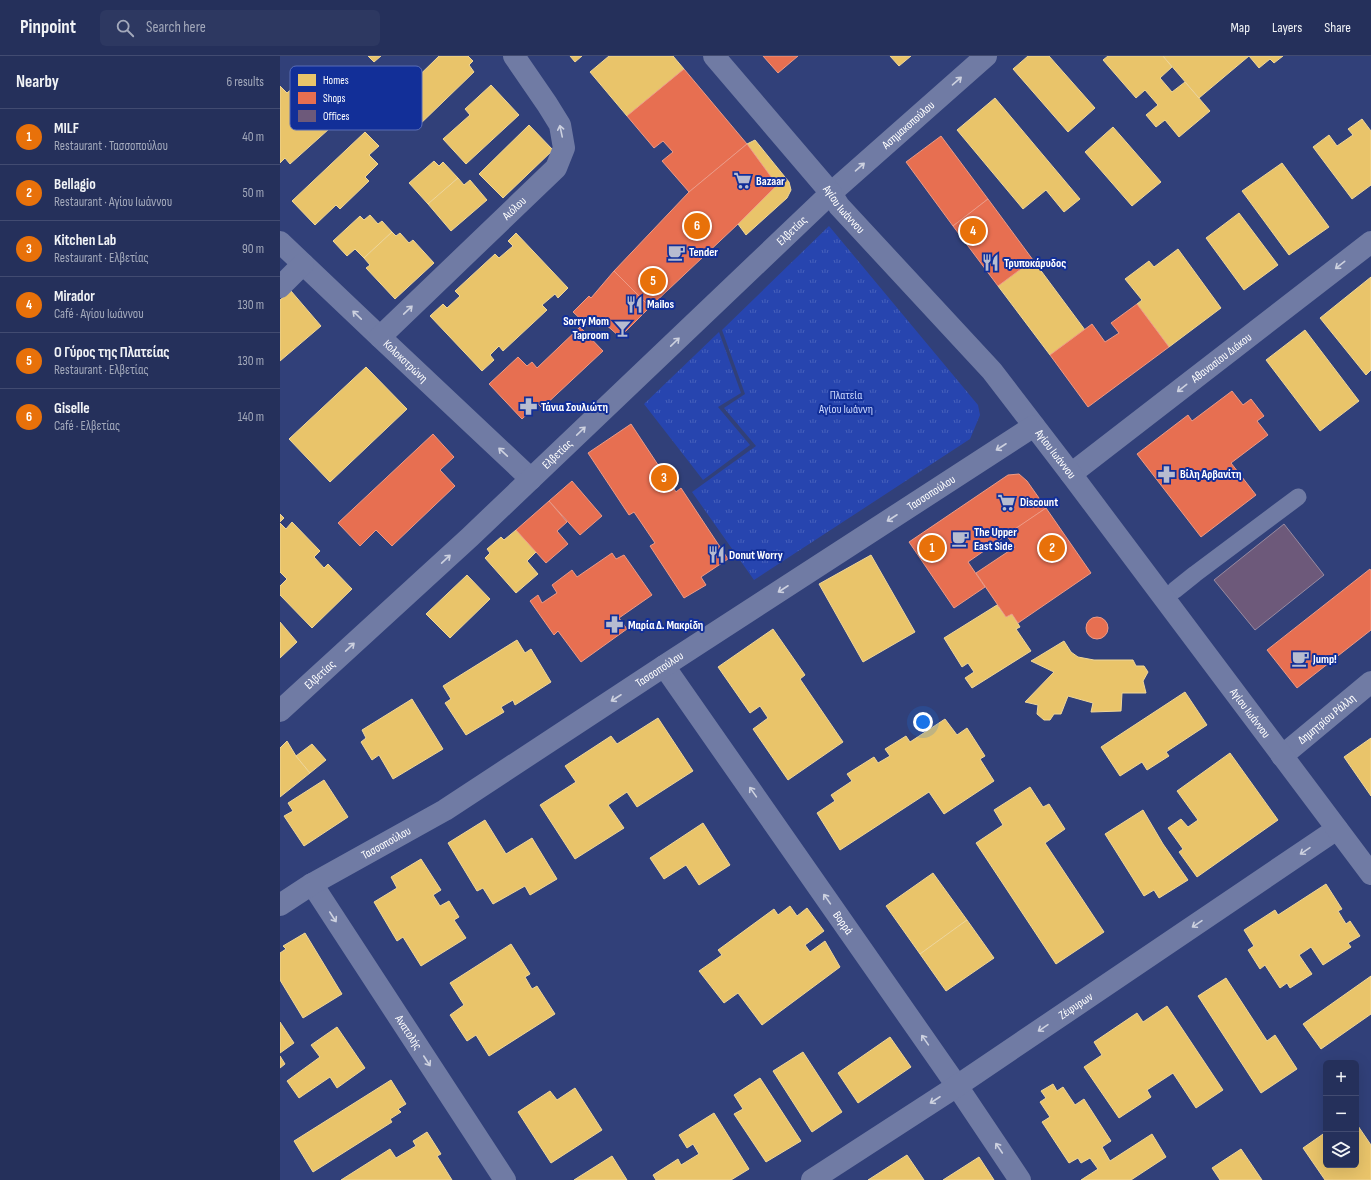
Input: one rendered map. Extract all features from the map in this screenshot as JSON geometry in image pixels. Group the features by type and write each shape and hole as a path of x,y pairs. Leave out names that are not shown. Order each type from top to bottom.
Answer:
{"street":[{"name":"Αιόλου","path":"380,337 556,168 564,148 560,126 547,104 514,56"},
{"name":"Αγίου Ιωάννου","path":"714,56 831,193 839,206 992,371 1371,874"},
{"name":"Ασημακοπούλου","path":"831,193 986,56"},
{"name":"Ελβετίας","path":"280,711 464,542 831,193"},
{"name":"Κολοκοτρώνη","path":"280,242 531,479"},
{"name":"Αθανασίου Διάκου","path":"1071,474 1371,242"},
{"path":"280,287 303,264"},
{"name":"Τασσοπούλου","path":"280,905 312,884 445,810 1034,426"},
{"path":"1175,590 1194,574 1298,497"},
{"name":"Βορρά","path":"664,666 957,1086 1020,1180"},
{"name":"Δημητρίου Ράλλη","path":"1282,756 1371,682"},
{"name":"Ζέφυρων","path":"812,1180 957,1086 1337,829"},
{"name":"Ανατολής","path":"312,884 505,1180"}],"green space":[{"name":"Πλατεία Αγίου Ιωάννη","path":"829,226 978,405 980,415 970,439 754,580 692,492 756,446 724,408 745,394 722,330"},
{"path":"719,332 741,393 718,407 750,445 703,480 644,404"}],"building: Homes":[{"path":"368,56 381,56 374,62"},
{"path":"439,56 468,56 473,61 469,65 474,72 422,122 422,73"},
{"path":"570,56 582,56 575,62"},
{"path":"609,56 673,56 684,69 627,116 590,72"},
{"path":"890,56 911,56 899,66"},
{"path":"1028,56 1049,56 1095,108 1068,132 1013,69"},
{"path":"1108,56 1163,56 1172,67 1160,78 1172,92 1185,82 1210,111 1179,137 1165,120 1156,127 1146,115 1158,105 1145,90 1136,98 1103,60"},
{"path":"1163,56 1249,56 1199,98"},
{"path":"1249,56 1283,56 1274,63 1270,59 1259,68"},
{"path":"491,85 519,115 466,164 443,139 470,115 465,109"},
{"path":"280,86 287,93 290,90 290,130 328,130 290,164 285,158 280,163"},
{"path":"995,98 1080,199 1064,212 1046,190 1023,209 957,130"},
{"path":"1362,119 1371,131 1371,185 1352,199 1313,147 1329,135 1337,146 1353,135 1348,129"},
{"path":"529,125 553,150 503,198 479,174"},
{"path":"1113,127 1161,182 1132,206 1085,152"},
{"path":"365,132 379,146 369,155 378,164 365,177 369,181 340,209 336,205 315,225 292,201"},
{"path":"755,140 789,182 791,190 787,198 746,235 738,224 777,185 747,144"},
{"path":"434,161 439,166 443,162 458,178 428,204 409,183"},
{"path":"1282,163 1329,227 1289,255 1242,191"},
{"path":"458,178 464,185 470,180 487,200 451,231 428,204"},
{"path":"1239,213 1278,265 1244,290 1206,238"},
{"path":"370,215 378,224 382,221 392,232 364,258 355,249 347,256 333,241 360,216 364,220"},
{"path":"392,232 396,236 400,233 409,243 413,240 434,263 395,299 366,268 370,265 364,258"},
{"path":"516,233 568,288 558,298 555,294 542,305 547,310 503,351 499,346 490,355 494,360 482,371 430,316 443,304 447,308 460,296 455,291 495,254 499,258 513,246 508,241"},
{"path":"1178,249 1221,308 1169,347 1137,304 1142,300 1125,279 1149,261 1154,267"},
{"path":"1033,260 1085,330 1050,355 998,286"},
{"path":"1371,277 1371,370 1366,375 1320,318"},
{"path":"291,291 321,326 280,361 280,300"},
{"path":"1305,330 1359,401 1320,431 1266,360"},
{"path":"366,367 407,409 330,482 289,439"},
{"path":"280,514 284,518 280,522"},
{"path":"292,522 320,551 314,557 324,568 328,564 352,589 312,628 280,595 280,586 287,579 280,572 280,523 286,529"},
{"path":"516,530 536,552 527,561 538,574 516,593 485,558 490,553 487,549 501,537 504,540"},
{"path":"871,555 915,632 863,662 819,584"},
{"path":"467,575 490,599 450,638 426,614"},
{"path":"997,605 1006,617 1012,614 1020,627 1016,629 1031,651 972,688 965,678 974,672 968,663 962,667 944,638"},
{"path":"280,622 297,642 280,658"},
{"path":"773,629 805,675 800,679 843,742 788,780 753,729 768,718 760,706 750,713 718,667"},
{"path":"517,640 525,653 531,649 551,682 515,705 513,700 501,707 504,712 466,735 445,703 451,699 443,686"},
{"path":"1064,641 1071,652 1078,657 1094,660 1133,660 1136,666 1144,666 1148,672 1143,681 1146,693 1122,693 1121,711 1091,712 1093,703 1068,696 1061,714 1054,714 1050,720 1044,720 1037,714 1038,705 1025,702 1054,672 1031,661"},
{"path":"1185,692 1207,725 1166,752 1169,756 1147,770 1142,762 1120,776 1101,747"},
{"path":"412,699 443,749 393,779 379,755 372,760 361,742 366,738 362,730"},
{"path":"658,718 693,771 637,807 627,792 608,805 624,828 575,859 540,805 576,782 565,766 611,736 617,744"},
{"path":"945,719 957,735 967,728 985,756 980,759 994,781 944,814 929,792 840,850 817,813 835,801 831,795 852,781 847,774 874,757 878,763 890,756 885,749 906,736 910,742"},
{"path":"1371,738 1371,796 1344,757"},
{"path":"287,741 296,756 310,773 280,797 280,748"},
{"path":"312,744 326,760 310,773 296,756"},
{"path":"1230,753 1278,820 1197,877 1179,852 1183,849 1168,828 1181,819 1188,827 1198,820 1177,791"},
{"path":"324,780 348,817 304,846 284,816 293,811 288,803"},
{"path":"1030,787 1043,807 1049,804 1065,829 1045,843 1104,932 1056,964 976,843 1003,825 994,810"},
{"path":"1143,810 1163,844 1188,880 1159,898 1154,890 1144,896 1105,834"},
{"path":"485,820 506,854 532,838 557,879 530,895 525,886 493,904 483,888 477,891 448,843"},
{"path":"703,823 730,865 699,885 686,865 664,879 650,858"},
{"path":"421,859 441,890 433,895 440,906 449,901 459,917 454,920 466,938 421,966 403,937 397,941 374,902 397,888 391,877"},
{"path":"933,873 967,920 920,954 886,906"},
{"path":"1326,884 1342,909 1338,911 1346,924 1350,921 1360,936 1348,943 1351,947 1323,965 1311,947 1299,955 1312,974 1290,988 1287,983 1280,988 1265,965 1260,969 1248,950 1254,946 1244,930 1275,910 1278,915"},
{"path":"790,906 797,916 807,908 824,931 805,945 810,952 825,941 840,967 762,1025 738,993 724,1003 699,971 722,955 718,950 774,909 778,915"},
{"path":"967,920 994,958 946,991 920,954"},
{"path":"305,933 342,994 303,1018 280,980 280,953 286,949 283,946"},
{"path":"511,944 530,974 525,977 532,989 537,986 555,1014 489,1056 476,1035 467,1041 450,1015 464,1005 450,983"},
{"path":"1371,976 1371,1014 1321,1049 1303,1024"},
{"path":"1226,978 1267,1041 1275,1035 1297,1069 1261,1093 1198,996"},
{"path":"1167,1006 1223,1090 1196,1108 1173,1073 1147,1090 1151,1097 1119,1118 1084,1067 1102,1055 1094,1042 1137,1013 1143,1022"},
{"path":"280,1022 294,1043 280,1053"},
{"path":"337,1027 365,1068 337,1088 330,1077 299,1098 287,1081 320,1057 311,1045"},
{"path":"890,1037 911,1067 858,1103 838,1073"},
{"path":"803,1052 842,1112 812,1132 773,1071"},
{"path":"280,1056 285,1064 280,1068"},
{"path":"760,1078 801,1141 766,1162 734,1114 743,1109 734,1095"},
{"path":"391,1080 406,1104 398,1109 401,1112 390,1119 392,1122 313,1172 294,1141"},
{"path":"1053,1084 1057,1091 1063,1087 1075,1105 1084,1099 1111,1141 1102,1147 1110,1161 1152,1134 1166,1157 1131,1180 1081,1180 1098,1169 1090,1158 1081,1163 1078,1158 1069,1163 1042,1122 1050,1117 1040,1102 1046,1098 1041,1091"},
{"path":"575,1088 602,1130 551,1163 518,1112 550,1091 557,1100"},
{"path":"714,1113 749,1169 731,1180 656,1180 653,1175 678,1159 681,1165 699,1154 693,1144 687,1148 679,1135"},
{"path":"1359,1127 1371,1145 1371,1180 1325,1180 1303,1148 1323,1134 1323,1168 1359,1168"},
{"path":"427,1132 441,1154 437,1156 452,1180 341,1180 390,1149 396,1158 416,1146 413,1141"},
{"path":"1241,1149 1262,1180 1220,1180 1212,1168"},
{"path":"907,1155 924,1180 868,1180"},
{"path":"612,1156 627,1180 574,1180"},
{"path":"979,1157 994,1180 943,1180"}],"building: Shops":[{"path":"763,56 798,56 778,73"},
{"path":"684,69 747,144 689,192 662,161 673,152 663,141 654,148 627,116"},
{"path":"941,136 988,199 953,226 906,162"},
{"path":"747,144 777,185 650,307 614,271 689,192"},
{"path":"988,199 1033,260 998,286 953,226"},
{"path":"614,271 650,307 620,337 604,323 599,327 592,320 587,325 573,312 589,296 591,298"},
{"path":"1137,304 1169,347 1088,407 1050,355 1092,324 1105,342 1119,333 1111,323"},
{"path":"580,327 603,351 542,408 538,404 522,419 489,384 518,357 527,366 532,362 537,368"},
{"path":"1232,391 1243,405 1251,399 1264,416 1257,421 1268,435 1231,463 1256,495 1201,537 1137,454 1188,415 1192,421"},
{"path":"631,424 676,492 681,488 728,559 701,577 706,585 684,598 650,546 655,543 634,512 629,515 588,453"},
{"path":"433,434 454,457 440,470 455,486 392,546 376,530 360,546 338,523"},
{"path":"1019,474 1027,481 1046,508 968,562 985,587 954,608 909,542 1008,475"},
{"path":"572,481 602,516 580,535 549,501"},
{"path":"549,501 567,522 557,531 568,544 546,563 516,530"},
{"path":"1046,508 1091,573 1018,623 1012,614 1006,617 976,573 1015,547 1006,535"},
{"path":"612,553 616,559 624,555 652,595 619,618 627,629 581,662 558,631 554,635 530,601 538,595 542,603 557,593 552,585 572,570 577,577"},
{"path":"1370,569 1371,630 1297,688 1267,650"},
{"path":"1097,617 1105,620 1108,628 1105,636 1097,639 1089,636 1086,628 1089,620"}],"building: Offices":[{"path":"1284,524 1324,575 1255,630 1214,580"}],"place":[{"name":"Bazaar","path":"743,181"},
{"name":"Giselle","path":"697,226"},
{"name":"Mirador","path":"973,231"},
{"name":"Tender","path":"676,252"},
{"name":"Τρυποκάρυδος","path":"991,263"},
{"name":"Ο Γύρος της Πλατείας","path":"653,281"},
{"name":"Mailos","path":"634,304"},
{"name":"Sorry Mom Taproom","path":"622,328"},
{"name":"Τάνια Σουλιώτη","path":"528,407"},
{"name":"Βίλη Αρβανίτη","path":"1167,474"},
{"name":"Kitchen Lab","path":"664,478"},
{"name":"Discount","path":"1007,502"},
{"name":"The Upper East Side","path":"961,539"},
{"name":"MILF","path":"932,548"},
{"name":"Bellagio","path":"1052,548"},
{"name":"Donut Worry","path":"716,555"},
{"name":"Μαρία Δ. Μακρίδη","path":"615,625"},
{"name":"Jump!","path":"1300,659"}]}
